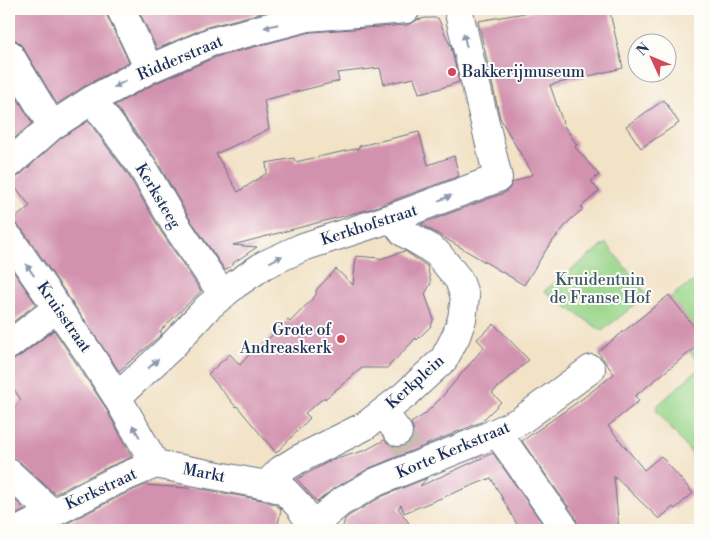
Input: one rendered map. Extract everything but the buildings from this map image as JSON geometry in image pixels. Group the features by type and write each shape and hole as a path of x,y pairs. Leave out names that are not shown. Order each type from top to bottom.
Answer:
{"street":[{"path":"121,9 149,69"},
{"name":"Ridderstraat","path":"9,164 52,126 92,100 149,69 210,42 308,17 406,9"},
{"name":"Kerkhofstraat","path":"117,397 170,348 208,307 264,265 295,250 392,218 498,178 458,9"},
{"path":"9,54 52,126"},
{"name":"Kerksteeg","path":"92,100 142,167 174,224 222,295"},
{"name":"Kerkplein","path":"266,485 281,470 297,460 365,426 402,439 405,395 444,359 456,336 462,319 465,297 458,280 452,270 437,254 403,232 392,218"},
{"name":"Kruisstraat","path":"9,238 117,397"},
{"path":"9,346 57,308"},
{"name":"Korte Kerkstraat","path":"312,529 341,502 376,482 402,439 496,432 520,421 592,369"},
{"path":"117,397 155,464"},
{"path":"496,432 562,525 563,530"},
{"name":"Markt","path":"155,464 266,485 285,491 300,507 312,529"},
{"name":"Kerkstraat","path":"20,530 115,481 155,464"},
{"path":"9,474 52,513"}],"green space":[{"name":"Kruidentuin de Franse Hof","path":"606,243 647,295 602,331 544,291"},
{"path":"700,276 700,364 655,309 684,287 698,280 697,278"},
{"path":"700,367 700,464 656,410 656,407"}],"tunnel":[{"path":"398,432 408,449"}],"place":[{"name":"Bakkerijmuseum","path":"452,72"},
{"name":"Grote of Andreaskerk","path":"341,339"}]}
